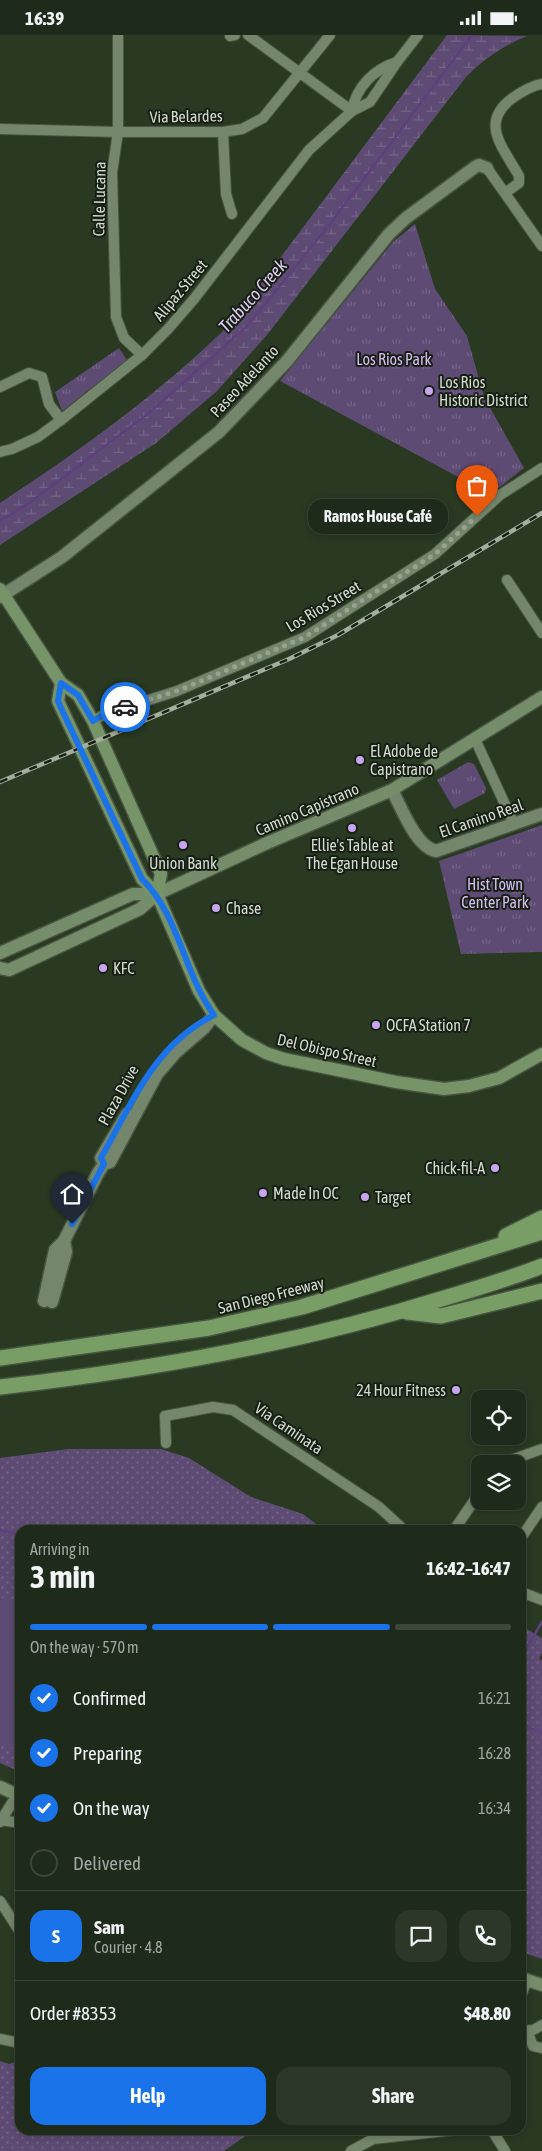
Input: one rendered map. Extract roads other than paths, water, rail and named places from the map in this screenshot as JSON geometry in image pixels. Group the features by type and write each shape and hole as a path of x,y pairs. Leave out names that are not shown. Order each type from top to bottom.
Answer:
{"highway":[{"path":"462,1259 542,1218"},
{"name":"San Diego Freeway","path":"0,1358 209,1328 302,1307 462,1259 542,1232"},
{"path":"0,1387 106,1375 260,1348 403,1311 542,1266"},
{"path":"403,1311 440,1317 542,1291"}],"main road":[{"name":"Del Obispo Street","path":"1,593 61,683 78,695 93,721 161,874 157,894"},
{"name":"Del Obispo Street","path":"61,683 58,701 142,879 157,894 199,991 214,1015 242,1040 274,1056 426,1088 454,1088 485,1083 513,1072 542,1054"},
{"name":"Camino Capistrano","path":"0,968 9,970 138,911 157,894 267,843 392,790 475,739 490,727 542,697"},
{"name":"Camino Capistrano","path":"0,953 133,893 157,894"},
{"path":"0,1787 15,1794"},
{"path":"526,1980 542,1985"}],"street":[{"name":"Calle Lucana","path":"118,35 118,132 112,173 116,317 124,338 142,355"},
{"path":"248,35 352,111"},
{"name":"Via Belardes","path":"0,129 118,132 222,132 242,129 264,118 330,35"},
{"name":"Alipaz Street","path":"0,452 12,449 38,437 142,355 194,299 309,150 352,111 370,102 397,61 418,35"},
{"name":"Alipaz Street","path":"352,111 354,98 375,71 397,61"},
{"path":"505,193 519,183 519,176 495,134 495,119 500,109 508,101 527,89 542,85"},
{"path":"222,132 226,193 232,214"},
{"name":"Paseo Adelanto","path":"1,593 62,557 219,431 286,361 389,234 406,218 475,167 480,165 487,169"},
{"path":"487,169 542,246"},
{"path":"0,387 29,373 42,377 50,404 61,420"},
{"name":"Los Rios Street","path":"93,721 105,714 177,691 305,637 435,554 500,495 542,469"},
{"path":"507,580 542,633"},
{"path":"475,739 514,824"},
{"name":"El Camino Real","path":"392,790 420,841 430,850 442,850 542,815"},
{"name":"Plaza Drive","path":"48,1302 66,1252 64,1241 104,1164 101,1158 149,1070 166,1051 197,1023 214,1015"},
{"name":"Via Caminata","path":"166,1443 165,1416 214,1407 234,1410 379,1507 399,1525"},
{"path":"525,1455 542,1449"},
{"path":"457,1525 471,1504"},
{"path":"526,1531 542,1507"},
{"path":"526,1594 542,1600"},
{"path":"0,1821 15,1800"},
{"path":"0,1821 15,1822"},
{"path":"0,1901 15,1924"},
{"path":"526,2030 542,2025"},
{"path":"526,2034 533,2046 542,2048"},
{"path":"0,2039 15,2042"},
{"path":"351,2151 373,2139 403,2135"},
{"path":"495,2135 505,2151"}],"waterway":[{"name":"Trabuco Creek","path":"0,521 29,503 149,413 248,325 330,224 472,35"},
{"path":"0,1530 15,1534"},
{"path":"526,1649 542,1622"},
{"path":"526,1726 542,1733"}],"railway":[{"path":"0,782 289,659 338,635 542,513"}],"place":[{"name":"Los Rios Historic District","path":"429,391"},
{"name":"Ramos House Café","path":"477,516"},
{"name":"El Adobe de Capistrano","path":"360,760"},
{"name":"Ellie's Table at The Egan House","path":"352,828"},
{"name":"Union Bank","path":"183,845"},
{"name":"Chase","path":"216,908"},
{"name":"KFC","path":"103,968"},
{"name":"OCFA Station 7","path":"376,1025"},
{"name":"Chick-fil-A","path":"495,1168"},
{"name":"Made In OC","path":"263,1193"},
{"name":"Target","path":"365,1197"},
{"name":"24 Hour Fitness","path":"456,1390"}],"park label":[{"name":"Los Rios Park","path":"394,359"},
{"name":"Hist Town Center Park","path":"495,893"}]}
